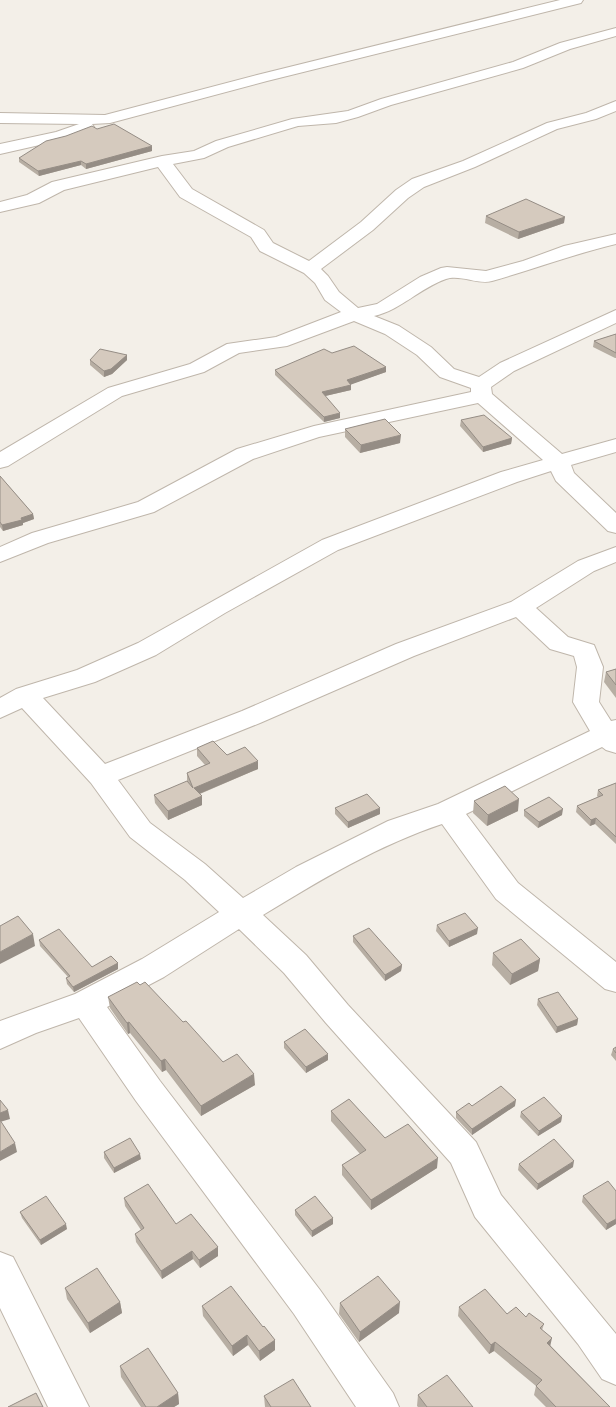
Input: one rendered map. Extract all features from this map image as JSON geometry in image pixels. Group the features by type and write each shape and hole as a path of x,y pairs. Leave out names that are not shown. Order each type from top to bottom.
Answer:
{"street":[{"path":"0,149 60,136 105,120 272,76 576,0"},
{"path":"0,207 33,199 58,186 162,160 198,155 222,144 297,122 340,117 518,65 552,53 565,46 616,32"},
{"path":"310,269 367,226 402,194 418,184 469,164 552,126 591,116 616,106"},
{"path":"0,118 105,120"},
{"path":"162,160 186,192 258,234 266,247 310,269 322,280 332,296 354,314 392,330 424,351 447,373 481,391 559,463 564,476 616,526"},
{"path":"0,461 115,392 197,368 234,348 296,338 310,329 354,314 383,308 426,281 446,272 486,277 529,265 570,250 616,239"},
{"path":"0,555 40,538 146,507 245,454 314,432 481,391 508,367 616,316"},
{"path":"0,709 26,695 86,676 148,649 216,608 330,545 509,477 616,445"},
{"path":"101,776 215,732 405,650 520,607 586,566 616,554"},
{"path":"0,1036 24,1024 86,1003 153,968 306,875 398,828 448,811 612,736 586,702 590,666 585,651 559,643 520,607"},
{"path":"26,695 101,776 140,830 194,872 227,903 242,913 295,964 337,1014 464,1153 488,1206 591,1331 616,1366"},
{"path":"448,811 507,891 616,980"},
{"path":"86,1003 148,1091 306,1302 379,1407"},
{"path":"0,1269 69,1407"}],"building":[{"path":"114,124 152,146 86,164 81,161 38,171 19,158 46,141 92,126 97,129"},
{"path":"526,199 565,217 519,232 486,216"},
{"path":"616,334 616,353 594,341"},
{"path":"354,346 386,367 347,380 351,385 322,392 340,413 324,417 275,370 324,349 332,353"},
{"path":"100,349 127,355 111,369 104,371 90,360"},
{"path":"484,415 512,438 483,447 461,420"},
{"path":"385,419 401,435 361,445 345,429"},
{"path":"0,476 33,514 21,518 22,520 2,525 0,522"},
{"path":"616,669 616,685 606,672"},
{"path":"213,741 227,755 245,747 258,761 194,788 202,796 168,811 154,795 187,781 193,788 187,773 210,763 197,748"},
{"path":"616,783 616,837 596,818 591,820 577,806 603,795 598,790"},
{"path":"505,786 519,799 488,815 474,801"},
{"path":"367,794 380,808 348,822 335,808"},
{"path":"549,797 563,809 539,822 524,810"},
{"path":"465,913 478,928 449,941 437,925"},
{"path":"18,916 33,934 0,952 0,926"},
{"path":"369,928 402,965 385,975 353,936"},
{"path":"59,929 92,967 111,956 118,963 73,987 66,978 70,976 39,940"},
{"path":"521,939 540,959 512,974 493,953"},
{"path":"137,982 140,985 145,982 183,1022 186,1021 223,1062 237,1054 254,1074 201,1106 165,1059 161,1061 129,1022 127,1023 108,997"},
{"path":"558,992 578,1019 557,1027 538,999"},
{"path":"305,1029 328,1054 306,1067 284,1042"},
{"path":"501,1086 516,1100 472,1129 456,1112 469,1103 472,1106"},
{"path":"544,1097 562,1116 539,1131 521,1112"},
{"path":"349,1099 385,1138 408,1124 438,1158 371,1200 342,1165 366,1150 331,1111"},
{"path":"0,1100 8,1110 0,1113"},
{"path":"0,1120 15,1143 0,1152"},
{"path":"130,1138 140,1154 114,1168 104,1152"},
{"path":"554,1139 574,1161 538,1184 519,1164"},
{"path":"608,1181 616,1191 616,1219 607,1224 583,1196"},
{"path":"148,1184 176,1224 191,1214 218,1247 199,1260 192,1251 161,1271 135,1234 144,1228 124,1198"},
{"path":"46,1196 66,1224 40,1240 20,1212"},
{"path":"315,1196 333,1218 312,1231 295,1210"},
{"path":"97,1268 120,1302 88,1323 65,1288"},
{"path":"378,1276 400,1302 360,1332 340,1303"},
{"path":"231,1286 275,1340 259,1351 247,1335 232,1346 202,1306"},
{"path":"485,1289 507,1314 516,1307 526,1317 529,1313 544,1324 540,1328 552,1338 547,1343 610,1407 556,1407 536,1386 542,1380 495,1342 491,1345 459,1307"},
{"path":"148,1348 178,1393 157,1407 146,1407 120,1366"},
{"path":"447,1375 473,1407 427,1407 418,1395"},
{"path":"293,1379 311,1407 271,1407 264,1396"},
{"path":"36,1393 43,1407 8,1407"}]}
